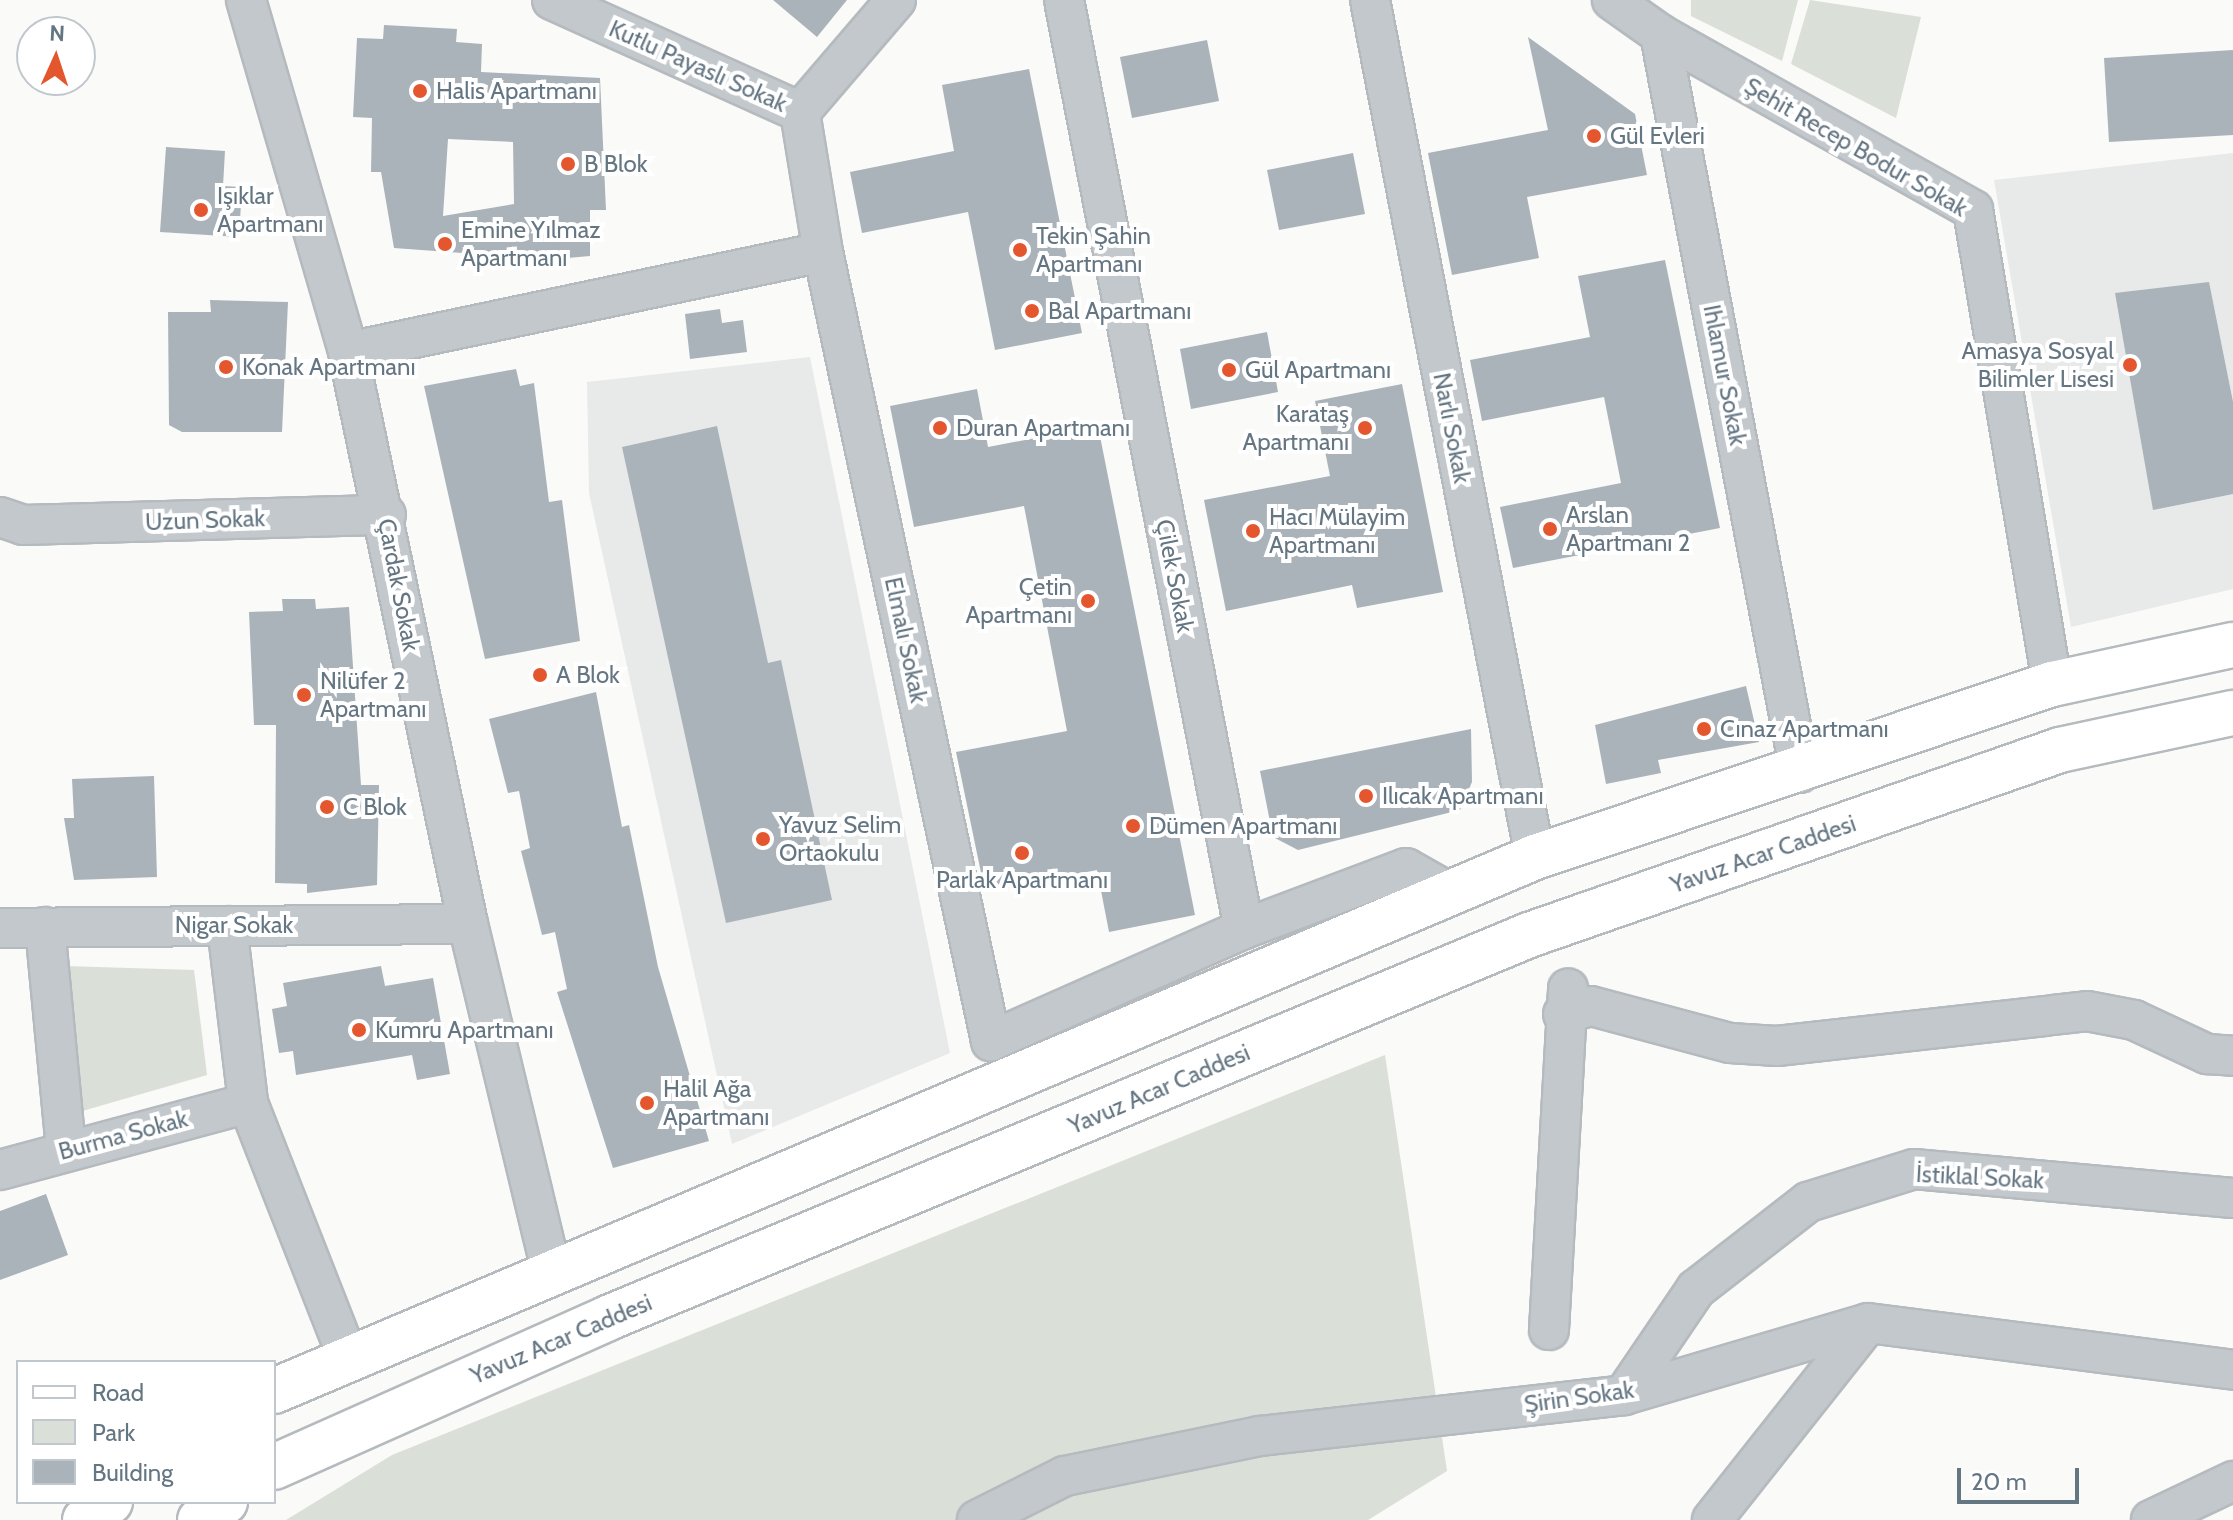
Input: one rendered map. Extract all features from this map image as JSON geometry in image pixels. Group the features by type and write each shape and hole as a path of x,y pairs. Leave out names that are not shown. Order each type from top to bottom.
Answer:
{"main road":[{"path":"276,1390 551,1270 1535,857 1800,773 2052,684 2233,645"},
{"name":"Yavuz Acar Caddesi","path":"276,1466 608,1318 1529,935 2060,750 2233,713"},
{"path":"85,1520 107,1504"},
{"path":"200,1520 222,1504"}],"street":[{"name":"Çardak Sokak","path":"246,0 348,352 386,515 468,924 551,1270"},
{"name":"Kutlu Payaslı Sokak","path":"552,0 800,112"},
{"path":"800,112 896,0"},
{"name":"Çilek Sokak","path":"1064,0 1244,929"},
{"name":"Narlı Sokak","path":"1370,0 1535,857"},
{"path":"1612,0 1660,34"},
{"name":"Şehit Recep Bodur Sokak","path":"1660,34 1973,210 2052,684"},
{"name":"Ihlamur Sokak","path":"1660,34 1800,773"},
{"name":"Elmalı Sokak","path":"800,112 823,252 991,1041 1244,929"},
{"path":"348,352 823,252"},
{"name":"Uzun Sokak","path":"8,523 386,515"},
{"path":"1244,929 1406,868 1452,894"},
{"name":"Nigar Sokak","path":"0,928 468,924"},
{"path":"227,926 248,1103 348,1358"},
{"path":"45,927 66,1150"},
{"path":"1549,1330 1566,1000 1730,1043 1777,1046 2087,1011 2134,1020 2207,1054 2233,1056"},
{"name":"Burma Sokak","path":"0,1170 248,1103"},
{"name":"İstiklal Sokak","path":"1624,1395 1696,1289 1808,1202 1914,1169 2233,1198"},
{"path":"1712,1520 1868,1323"},
{"name":"Şirin Sokak","path":"977,1520 1065,1476 1260,1436 1624,1395 1868,1323 2233,1370"},
{"path":"2156,1517 2233,1481"},
{"path":"2156,1517 2215,1520"}],"shaded area":[{"name":"Amasya Sosyal Bilimler Lisesi","path":"2233,153 2233,589 2071,627 1994,180"},
{"path":"810,357 950,1053 732,1144 589,493 587,382"}],"green space":[{"path":"1691,0 1798,0 1782,61 1691,16"},
{"path":"1810,0 1921,17 1896,118 1791,64"},
{"path":"64,966 194,970 207,1075 79,1112"},
{"path":"1385,1055 1447,1471 1368,1520 286,1520 392,1455"}],"building":[{"path":"773,0 847,0 817,37"},
{"path":"384,25 457,29 456,42 482,44 481,72 600,78 606,210 590,210 590,256 475,266 476,254 394,248 381,172 371,172 372,118 353,117 357,38 383,39","holes":["448,139 513,142 514,204 443,216"]},
{"path":"1528,37 1635,114 1647,175 1527,197 1539,258 1452,275 1428,153 1548,130"},
{"path":"1207,40 1219,101 1132,118 1120,57"},
{"path":"2233,50 2233,135 2109,142 2104,58"},
{"path":"1029,69 1082,333 995,350 968,212 862,233 850,172 954,151 942,85"},
{"name":"Işıklar Apartmanı","path":"166,147 225,151 223,186 242,187 239,237 160,232"},
{"path":"1353,153 1365,214 1279,230 1267,170"},
{"path":"1665,260 1720,528 1513,568 1500,507 1621,483 1604,397 1482,421 1470,360 1590,337 1578,276"},
{"path":"2209,282 2233,402 2233,494 2153,510 2115,293"},
{"name":"Konak Apartmanı","path":"210,300 288,302 282,432 182,432 169,425 168,312 211,312"},
{"path":"720,309 722,323 743,320 747,352 690,359 685,314"},
{"name":"Gül Apartmanı","path":"1267,332 1278,392 1191,409 1180,349"},
{"path":"516,369 520,386 534,383 549,502 562,500 580,641 485,659 424,386"},
{"path":"1402,384 1443,592 1357,608 1352,585 1226,611 1204,500 1330,476 1315,401"},
{"path":"977,389 988,447 1098,426 1195,915 1109,932 1097,870 985,892 956,752 1067,731 1024,506 914,527 890,406"},
{"path":"717,426 768,663 781,660 832,900 726,923 622,447"},
{"path":"282,599 315,599 316,609 349,607 361,785 379,785 377,885 307,893 307,884 275,883 276,725 254,725 249,612 283,611"},
{"name":"Cınaz Apartmanı","path":"1746,686 1759,742 1658,760 1661,773 1606,784 1595,725"},
{"path":"596,692 622,827 629,825 658,967 709,1141 613,1168 557,992 567,989 555,932 542,935 521,851 530,848 519,791 508,793 489,719"},
{"name":"Ilıcak Apartmanı","path":"1471,729 1472,782 1460,810 1298,850 1273,837 1260,771"},
{"path":"154,776 157,877 74,880 64,818 74,818 72,779"},
{"name":"Kumru Apartmanı","path":"381,966 385,986 433,978 450,1074 417,1080 412,1055 296,1075 293,1051 279,1053 272,1009 287,1006 283,983"},
{"path":"46,1194 68,1255 0,1280 0,1211"}],"place":[{"name":"Halis Apartmanı","path":"420,91"},
{"name":"Gül Evleri","path":"1594,136"},
{"name":"B Blok","path":"568,164"},
{"name":"Işıklar Apartmanı","path":"201,210"},
{"name":"Emine Yılmaz Apartmanı","path":"445,244"},
{"name":"Tekin Şahin Apartmanı","path":"1020,250"},
{"name":"Bal Apartmanı","path":"1032,311"},
{"name":"Amasya Sosyal Bilimler Lisesi","path":"2130,365"},
{"name":"Konak Apartmanı","path":"226,367"},
{"name":"Gül Apartmanı","path":"1229,370"},
{"name":"Duran Apartmanı","path":"940,428"},
{"name":"Karataş Apartmanı","path":"1365,428"},
{"name":"Arslan Apartmanı 2","path":"1550,529"},
{"name":"Hacı Mülayim Apartmanı","path":"1253,531"},
{"name":"Çetin Apartmanı","path":"1088,601"},
{"name":"A Blok","path":"540,675"},
{"name":"Nilüfer 2 Apartmanı","path":"304,695"},
{"name":"Cınaz Apartmanı","path":"1704,729"},
{"name":"Ilıcak Apartmanı","path":"1366,796"},
{"name":"C Blok","path":"327,807"},
{"name":"Dümen Apartmanı","path":"1133,826"},
{"name":"Yavuz Selim Ortaokulu","path":"763,839"},
{"name":"Parlak Apartmanı","path":"1022,853"},
{"name":"Kumru Apartmanı","path":"359,1030"},
{"name":"Halil Ağa Apartmanı","path":"647,1103"}]}
